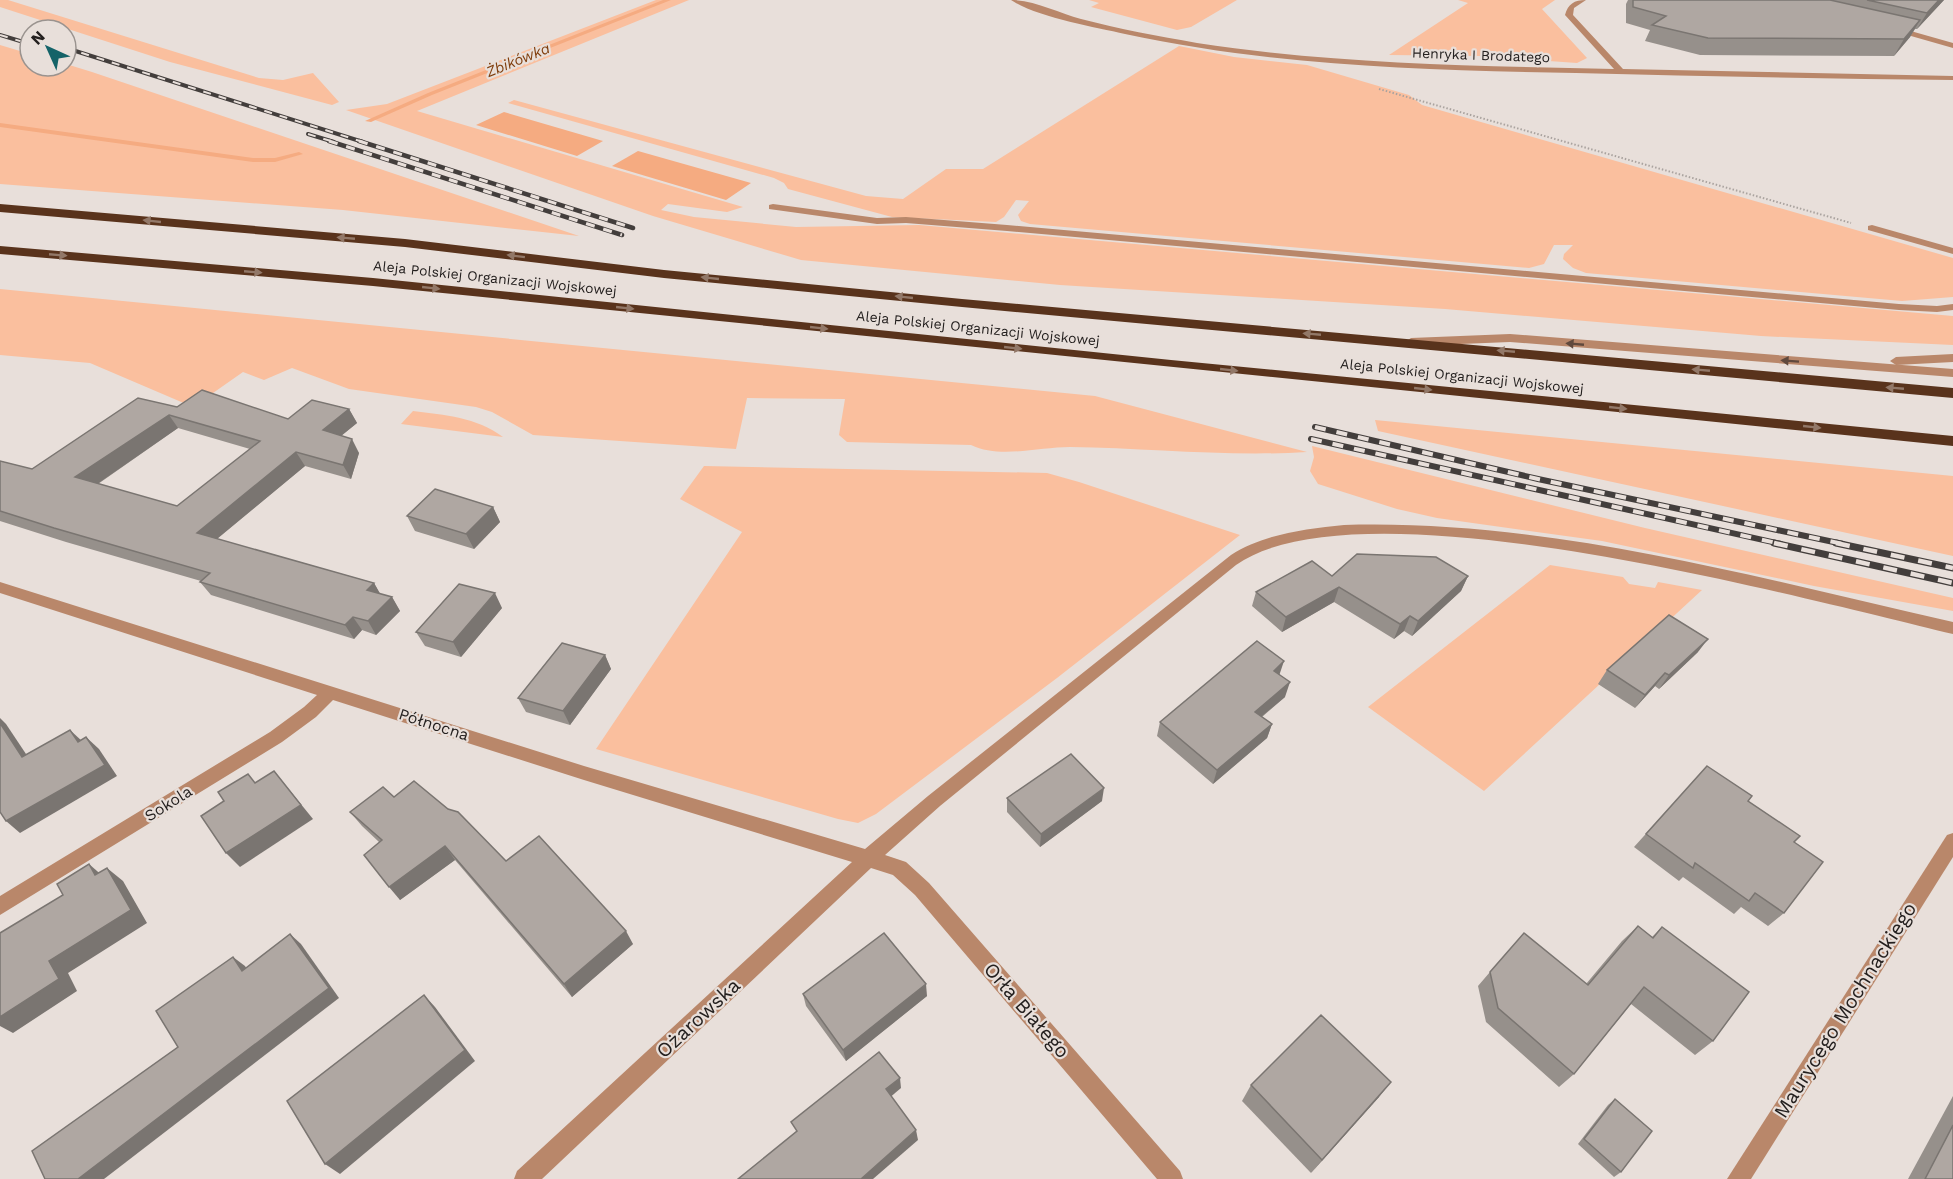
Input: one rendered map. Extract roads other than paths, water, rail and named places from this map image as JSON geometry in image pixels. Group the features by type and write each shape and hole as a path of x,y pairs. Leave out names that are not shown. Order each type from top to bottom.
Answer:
{"highway":[{"name":"Aleja Polskiej Organizacji Wojskowej","path":"0,208 405,243 664,274 1953,393"},
{"name":"Aleja Polskiej Organizacji Wojskowej","path":"0,250 373,282 1953,441"}],"street":[{"name":"Henryka I Brodatego","path":"1015,0 1062,16 1128,32 1256,53 1341,62 1434,68 1953,78"},
{"path":"1582,0 1571,7 1569,15 1621,72"},
{"path":"1882,26 1939,40 1953,46"},
{"path":"773,207 877,221 906,220 1007,228 1899,307 1937,309 1953,307"},
{"path":"1872,228 1953,251"},
{"path":"1405,342 1510,338 1953,374"},
{"path":"1843,365 1953,358"},
{"name":"Ożarowska","path":"525,1179 870,857 934,801 1213,575 1250,551 1295,537 1345,530 1407,530 1510,537 1633,557 1953,628"},
{"name":"Północna","path":"0,587 584,773 870,857"},
{"name":"Sokola","path":"0,906 276,737 310,712 331,691"},
{"name":"Maurycego Mochnackiego","path":"1738,1179 1953,841"},
{"name":"Orła Białego","path":"870,857 890,863 911,877 1172,1179"}],"waterway":[{"name":"Żbikówka","path":"369,121 430,94 668,0"},
{"name":"Żbikówka","path":"0,125 253,160 275,160 299,154"}],"railway":[{"path":"0,35 18,40"},
{"path":"78,52 363,142"},
{"path":"308,134 334,142"},
{"path":"329,141 622,235"},
{"path":"359,141 633,228"},
{"path":"1315,427 1538,479 1843,544"},
{"path":"1311,439 1781,544"},
{"path":"1774,543 1953,583"},
{"path":"1836,543 1953,568"}]}
